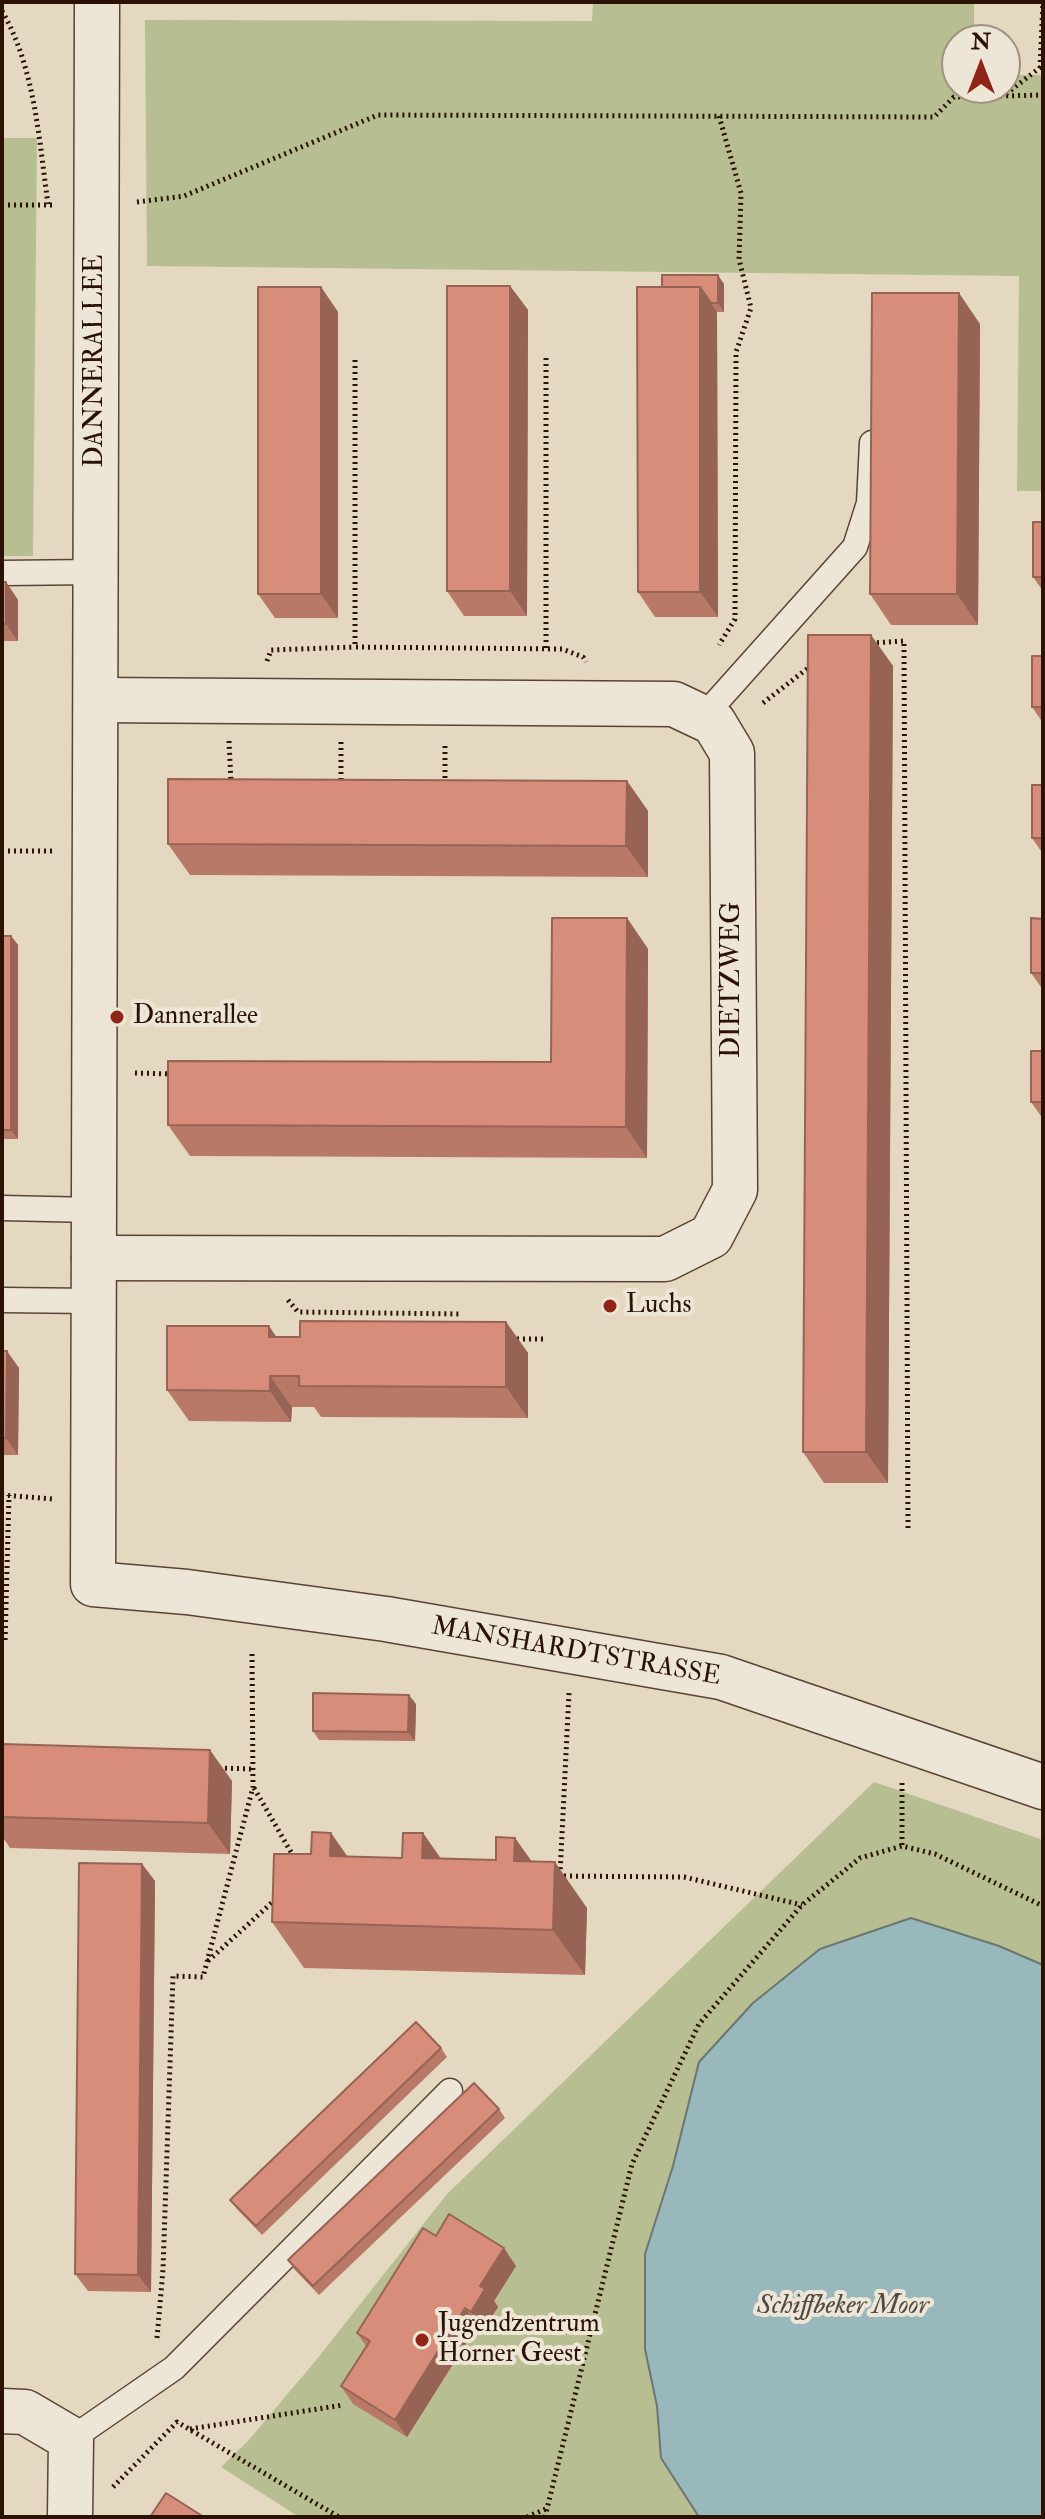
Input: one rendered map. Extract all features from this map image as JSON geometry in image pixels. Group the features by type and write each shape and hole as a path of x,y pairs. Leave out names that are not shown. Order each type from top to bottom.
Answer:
{"street":[{"name":"DANNERALLEE","path":"93,1584 97,2"},
{"path":"96,700 674,704 702,720"},
{"name":"DIETZWEG","path":"94,1258 665,1259 711,1236 735,1190 732,753 702,720"},
{"name":"MANSHARDTSTRASSE","path":"93,1584 187,1592 386,1619 721,1677 1043,1787"},
{"path":"2,2411 25,2412 71,2439 70,2513"}],"lane":[{"path":"702,720 855,547 869,503 872,426"},
{"path":"2,573 96,572"},
{"path":"2,1208 94,1210"},
{"path":"2,1300 94,1301"},
{"path":"71,2439 174,2368 450,2091"}],"path":[{"path":"1021,83 1042,67 1043,2"},
{"path":"2,11 14,31 33,99 48,204"},
{"path":"1021,95 1043,95"},
{"path":"2,205 48,204 96,208 184,196 378,115 934,117 947,104"},
{"path":"702,720 735,619 736,352 751,308 739,259 741,193 719,116"},
{"path":"546,358 546,648"},
{"path":"355,360 355,647 562,649 583,657 596,676 597,704"},
{"path":"865,643 904,641 908,1528"},
{"path":"702,720 815,662"},
{"path":"227,702 231,794"},
{"path":"341,703 341,793"},
{"path":"95,1073 185,1074"},
{"path":"279,1259 279,1289 298,1312 462,1314"},
{"path":"463,1259 464,1326"},
{"path":"378,1313 378,1326"},
{"path":"506,1339 546,1339"},
{"path":"2,1643 5,1643 9,1495"},
{"path":"560,1876 572,1651"},
{"path":"134,2395 156,2343 163,2270 173,1976 203,1977 253,1787 252,1653"},
{"path":"206,1767 253,1769"},
{"path":"902,1771 902,1846"},
{"path":"253,1787 296,1861"},
{"path":"545,2517 632,2164 699,2024 802,1905 860,1858 902,1846 935,1854 1043,1906"},
{"path":"545,1876 684,1877 802,1905"},
{"path":"207,1962 282,1893"},
{"path":"189,2429 343,2405"},
{"path":"70,2513 108,2492 177,2422 339,2517"},
{"path":"527,2517 548,2507"}],"green space":[{"path":"593,2 974,2 974,24 941,24 941,104 1021,104 1021,75 1043,75 1043,491 1017,491 1019,276 147,266 145,20 592,21"},
{"path":"2,138 37,138 33,556 2,556"},
{"path":"874,1782 1043,1840 1043,1965 999,1946 673,2166 645,2254 645,2349 657,2406 661,2458 699,2517 299,2517 221,2467 248,2441 317,2359 447,2194"}],"water":[{"name":"Schiffbeker Moor","path":"911,1918 999,1946 1043,1965 1043,2517 699,2517 661,2458 657,2406 645,2349 645,2254 673,2166 699,2062 753,2003 820,1949"}],"building":[{"path":"662,275 718,275 718,303 711,303 700,287 662,287"},
{"path":"447,286 510,286 510,591 447,591"},
{"path":"258,287 321,287 321,594 258,594"},
{"path":"637,287 700,287 700,592 638,592"},
{"path":"872,293 959,293 957,594 870,594"},
{"path":"1033,522 1043,522 1043,577 1033,577"},
{"path":"2,582 6,582 6,624 2,624"},
{"path":"808,635 871,635 866,1452 803,1452"},
{"path":"1032,656 1043,656 1043,707 1032,707"},
{"path":"168,779 627,781 626,846 168,844"},
{"path":"1032,785 1043,785 1043,838 1032,838"},
{"path":"552,918 627,918 626,1127 168,1125 168,1061 551,1062"},
{"path":"1031,918 1043,919 1043,973 1031,973"},
{"path":"2,936 11,936 11,1130 2,1130"},
{"path":"1031,1051 1043,1051 1043,1102 1031,1102"},
{"path":"300,1321 506,1322 506,1387 299,1386 299,1376 270,1376 270,1391 167,1390 167,1326 269,1326 269,1337 300,1337"},
{"path":"2,1351 7,1351 6,1438 2,1438"},
{"path":"313,1693 409,1695 408,1732 313,1731"},
{"path":"2,1744 210,1750 208,1823 2,1817"},
{"path":"312,1832 331,1833 330,1856 402,1858 403,1833 423,1833 422,1858 496,1860 496,1837 515,1838 514,1861 555,1862 553,1930 272,1922 274,1854 311,1854"},
{"path":"79,1863 142,1864 138,2275 75,2274"},
{"path":"416,2022 441,2048 256,2226 230,2200"},
{"path":"474,2083 499,2109 313,2286 288,2260"},
{"name":"Jugendzentrum Horner Geest","path":"449,2214 504,2248 480,2286 485,2289 471,2312 465,2308 395,2420 341,2386 370,2341 357,2333 423,2228 436,2236"},
{"path":"166,2493 204,2517 150,2517"}],"place":[{"name":"Dannerallee","path":"117,1017"},
{"name":"Luchs","path":"610,1306"},
{"name":"Jugendzentrum Horner Geest","path":"422,2340"}]}
